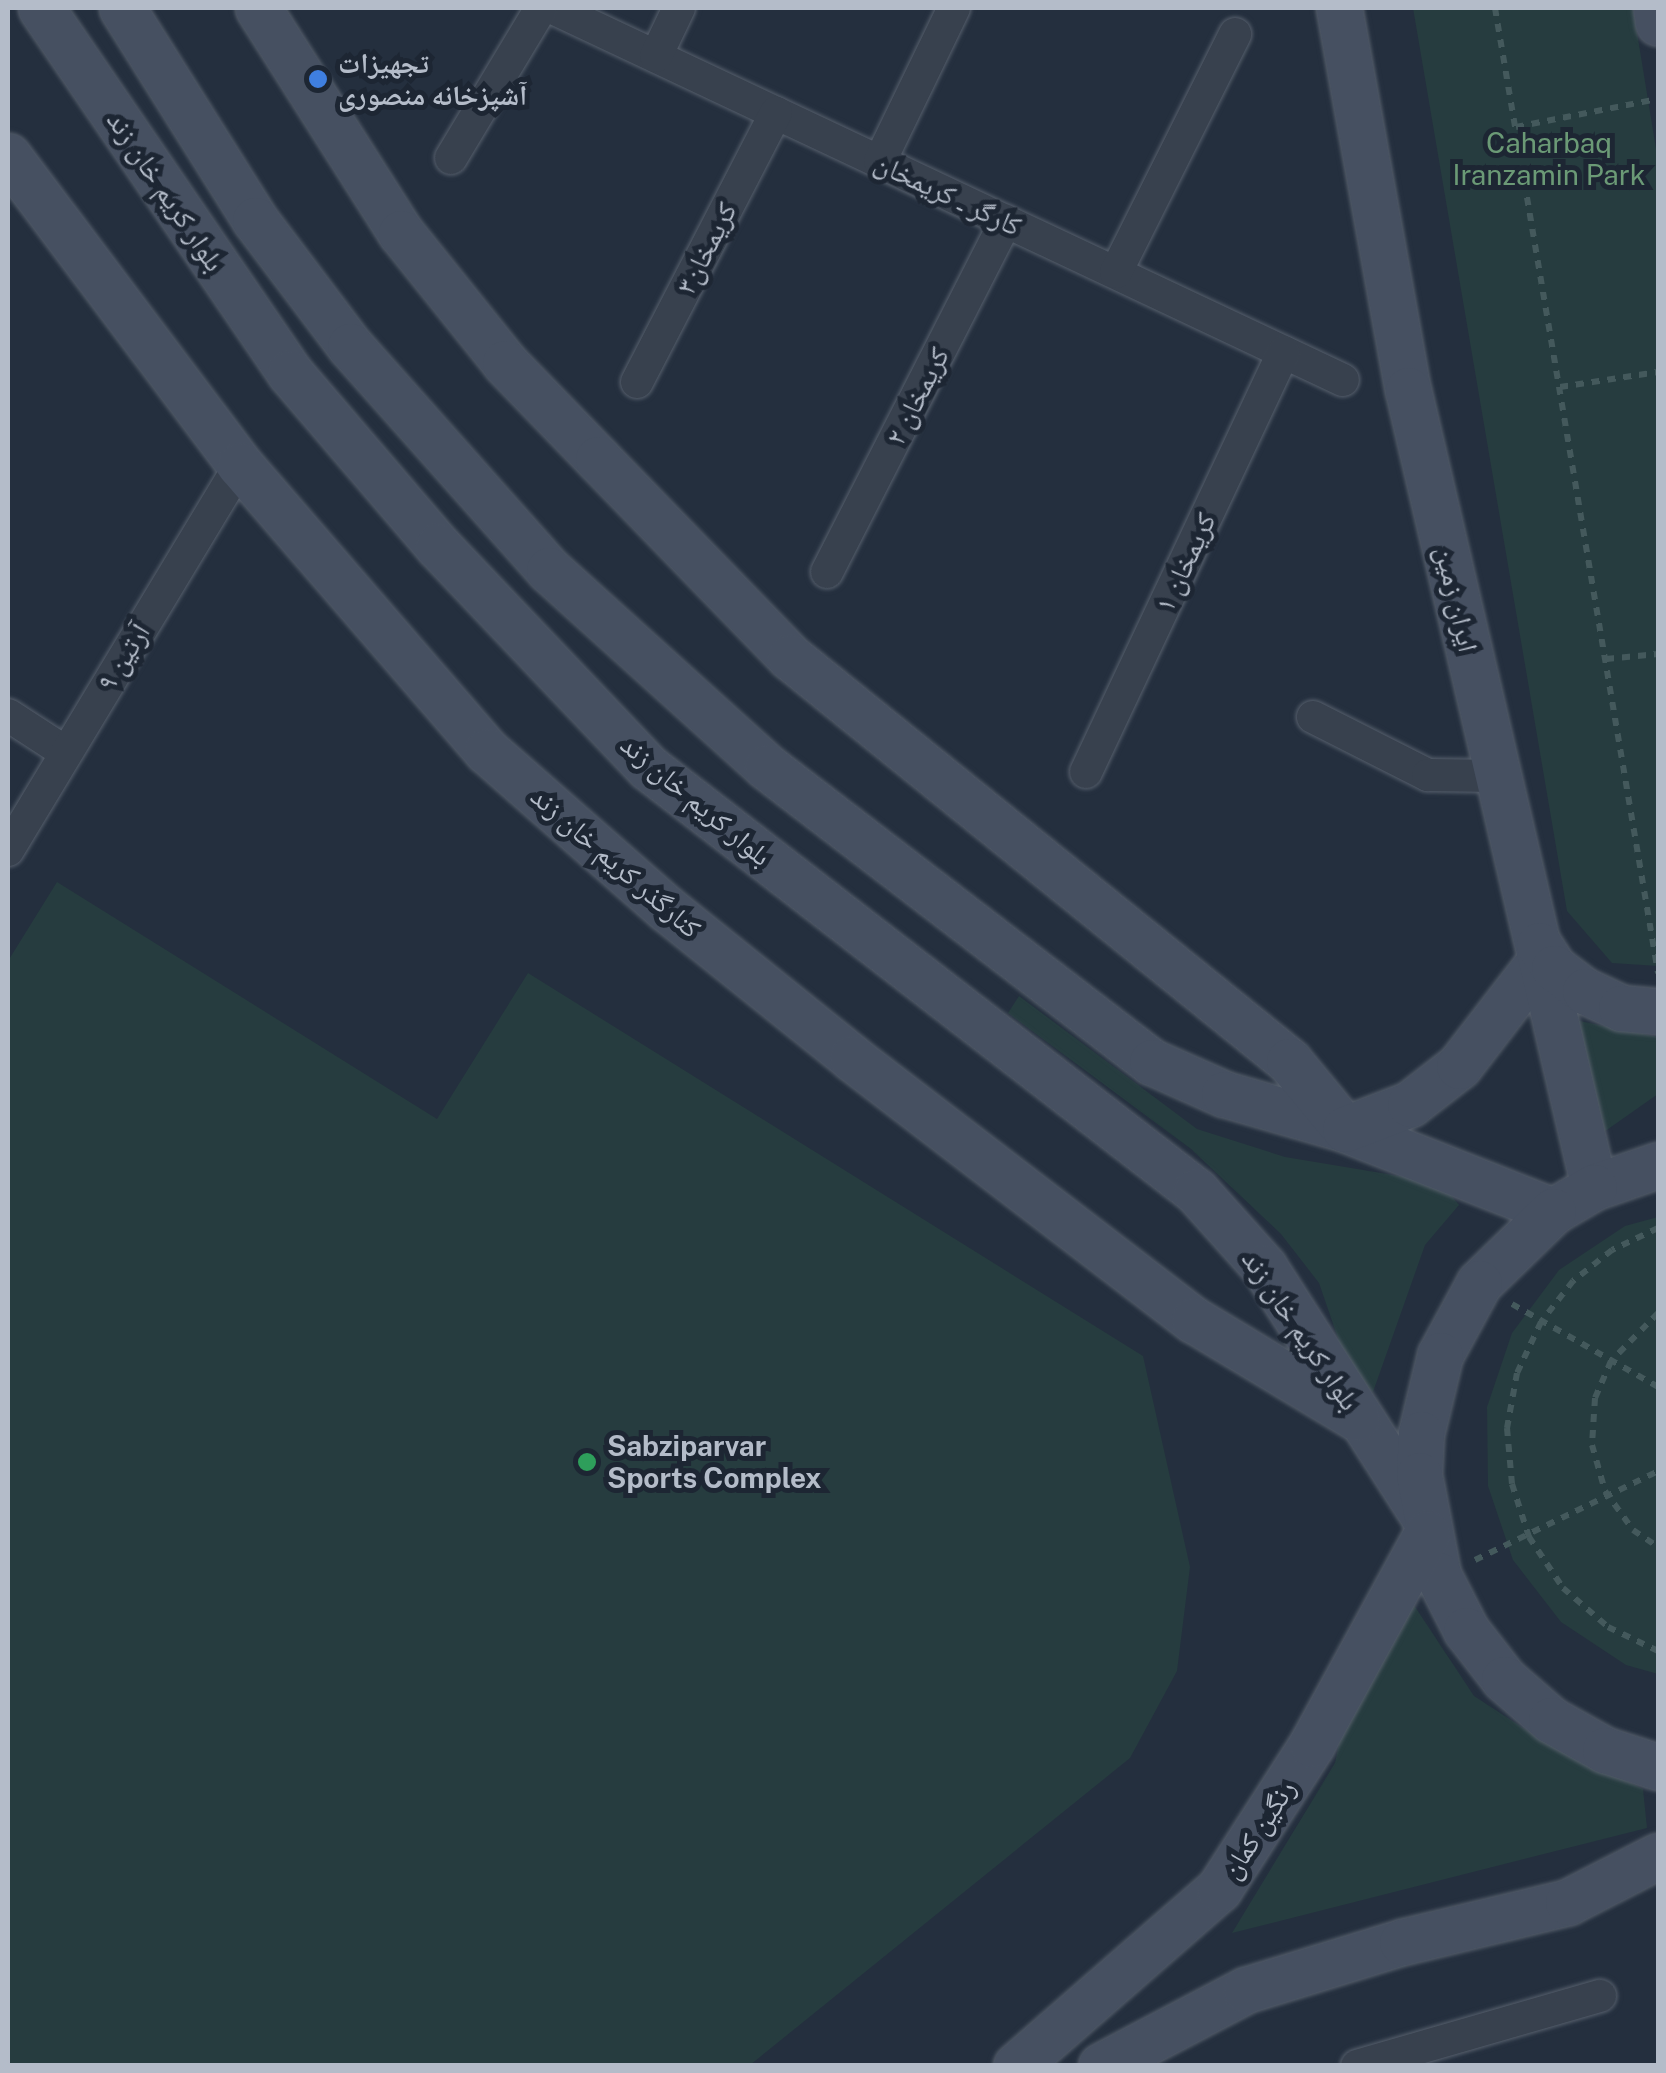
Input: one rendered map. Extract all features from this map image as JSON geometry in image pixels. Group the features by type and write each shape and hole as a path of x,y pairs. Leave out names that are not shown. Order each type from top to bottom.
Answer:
{"main road":[{"name":"بلوار کریم خان زند","path":"41,8 290,373 506,619 649,768 1196,1191 1264,1266 1364,1422 1429,1541 1466,1630 1504,1679 1564,1727 1605,1750 1658,1767"},
{"path":"122,8 256,220 350,346 549,570 766,768 1152,1062 1224,1094 1345,1129 1553,1211"},
{"path":"258,8 401,233 505,363 571,432 790,656 1289,1061 1345,1129"},
{"name":"ایران زمین","path":"1339,8 1408,390 1594,1187"},
{"path":"1656,8 1658,23"},
{"name":"کنارگذر کریم خان زند","path":"8,156 240,465 487,751 667,909 1194,1320 1364,1422"},
{"path":"1345,1129 1410,1104 1459,1066 1538,950 1554,968 1585,991 1621,1008 1658,1011"},
{"path":"1429,1541 1421,1434 1428,1394 1440,1355 1479,1283 1553,1211 1594,1187 1658,1165"},
{"name":"رنگین کمان","path":"1016,2066 1219,1889 1312,1744 1429,1541"},
{"path":"1101,2066 1246,1990 1402,1942 1568,1902 1658,1856"}],"street":[{"path":"450,158 540,8"},
{"name":"کارگر ـ کریمخان","path":"554,8 1343,380"},
{"path":"656,56 679,8"},
{"path":"880,162 954,8"},
{"path":"1116,272 1235,34"},
{"name":"کریمخان۳","path":"637,382 776,113"},
{"name":"کریمخان ۲","path":"827,572 1006,221"},
{"name":"کریمخان ۱","path":"1086,772 1284,352"},
{"name":"آرتین ۹","path":"8,850 240,465"},
{"path":"8,715 65,752"},
{"path":"1313,717 1428,775 1498,776"},
{"path":"1357,2066 1600,1996"}],"path":[{"path":"1495,8 1658,974"},
{"path":"1516,127 1658,99"},
{"path":"1560,387 1658,372"},
{"path":"1606,659 1658,654"},
{"path":"1658,1228 1586,1271 1541,1322 1518,1373 1508,1428 1512,1484 1529,1537 1563,1588 1608,1626 1658,1651"},
{"path":"1479,1283 1658,1387"},
{"path":"1658,1313 1612,1361 1595,1398 1592,1445 1610,1496 1633,1530 1658,1547"},
{"path":"1429,1541 1529,1537 1658,1471"}],"green space":[{"name":"Caharbaq Iranzamin Park","path":"1413,8 1633,8 1658,161 1658,966 1612,963 1567,911"},
{"name":"Sabziparvar Sports Complex","path":"57,882 437,1119 528,973 1143,1356 1190,1567 1177,1671 1130,1758 750,2065 8,2065 8,961"},
{"path":"1019,996 1197,1129 1285,1157 1441,1183 1459,1205 1425,1245 1373,1392 1351,1376 1319,1283 1281,1234 1191,1149 1008,1013"},
{"path":"1575,1020 1658,1037 1658,1094 1601,1134"},
{"path":"1658,1217 1658,1674 1626,1665 1561,1622 1513,1560 1488,1486 1487,1407 1512,1333 1559,1270 1625,1226"},
{"path":"1398,1581 1474,1696 1542,1740 1643,1789 1647,1828 1232,1933 1335,1763 1371,1588"}],"place":[{"name":"تجهیزات آشپزخانه منصوری","path":"318,79"},
{"name":"Sabziparvar Sports Complex","path":"587,1462"}]}
